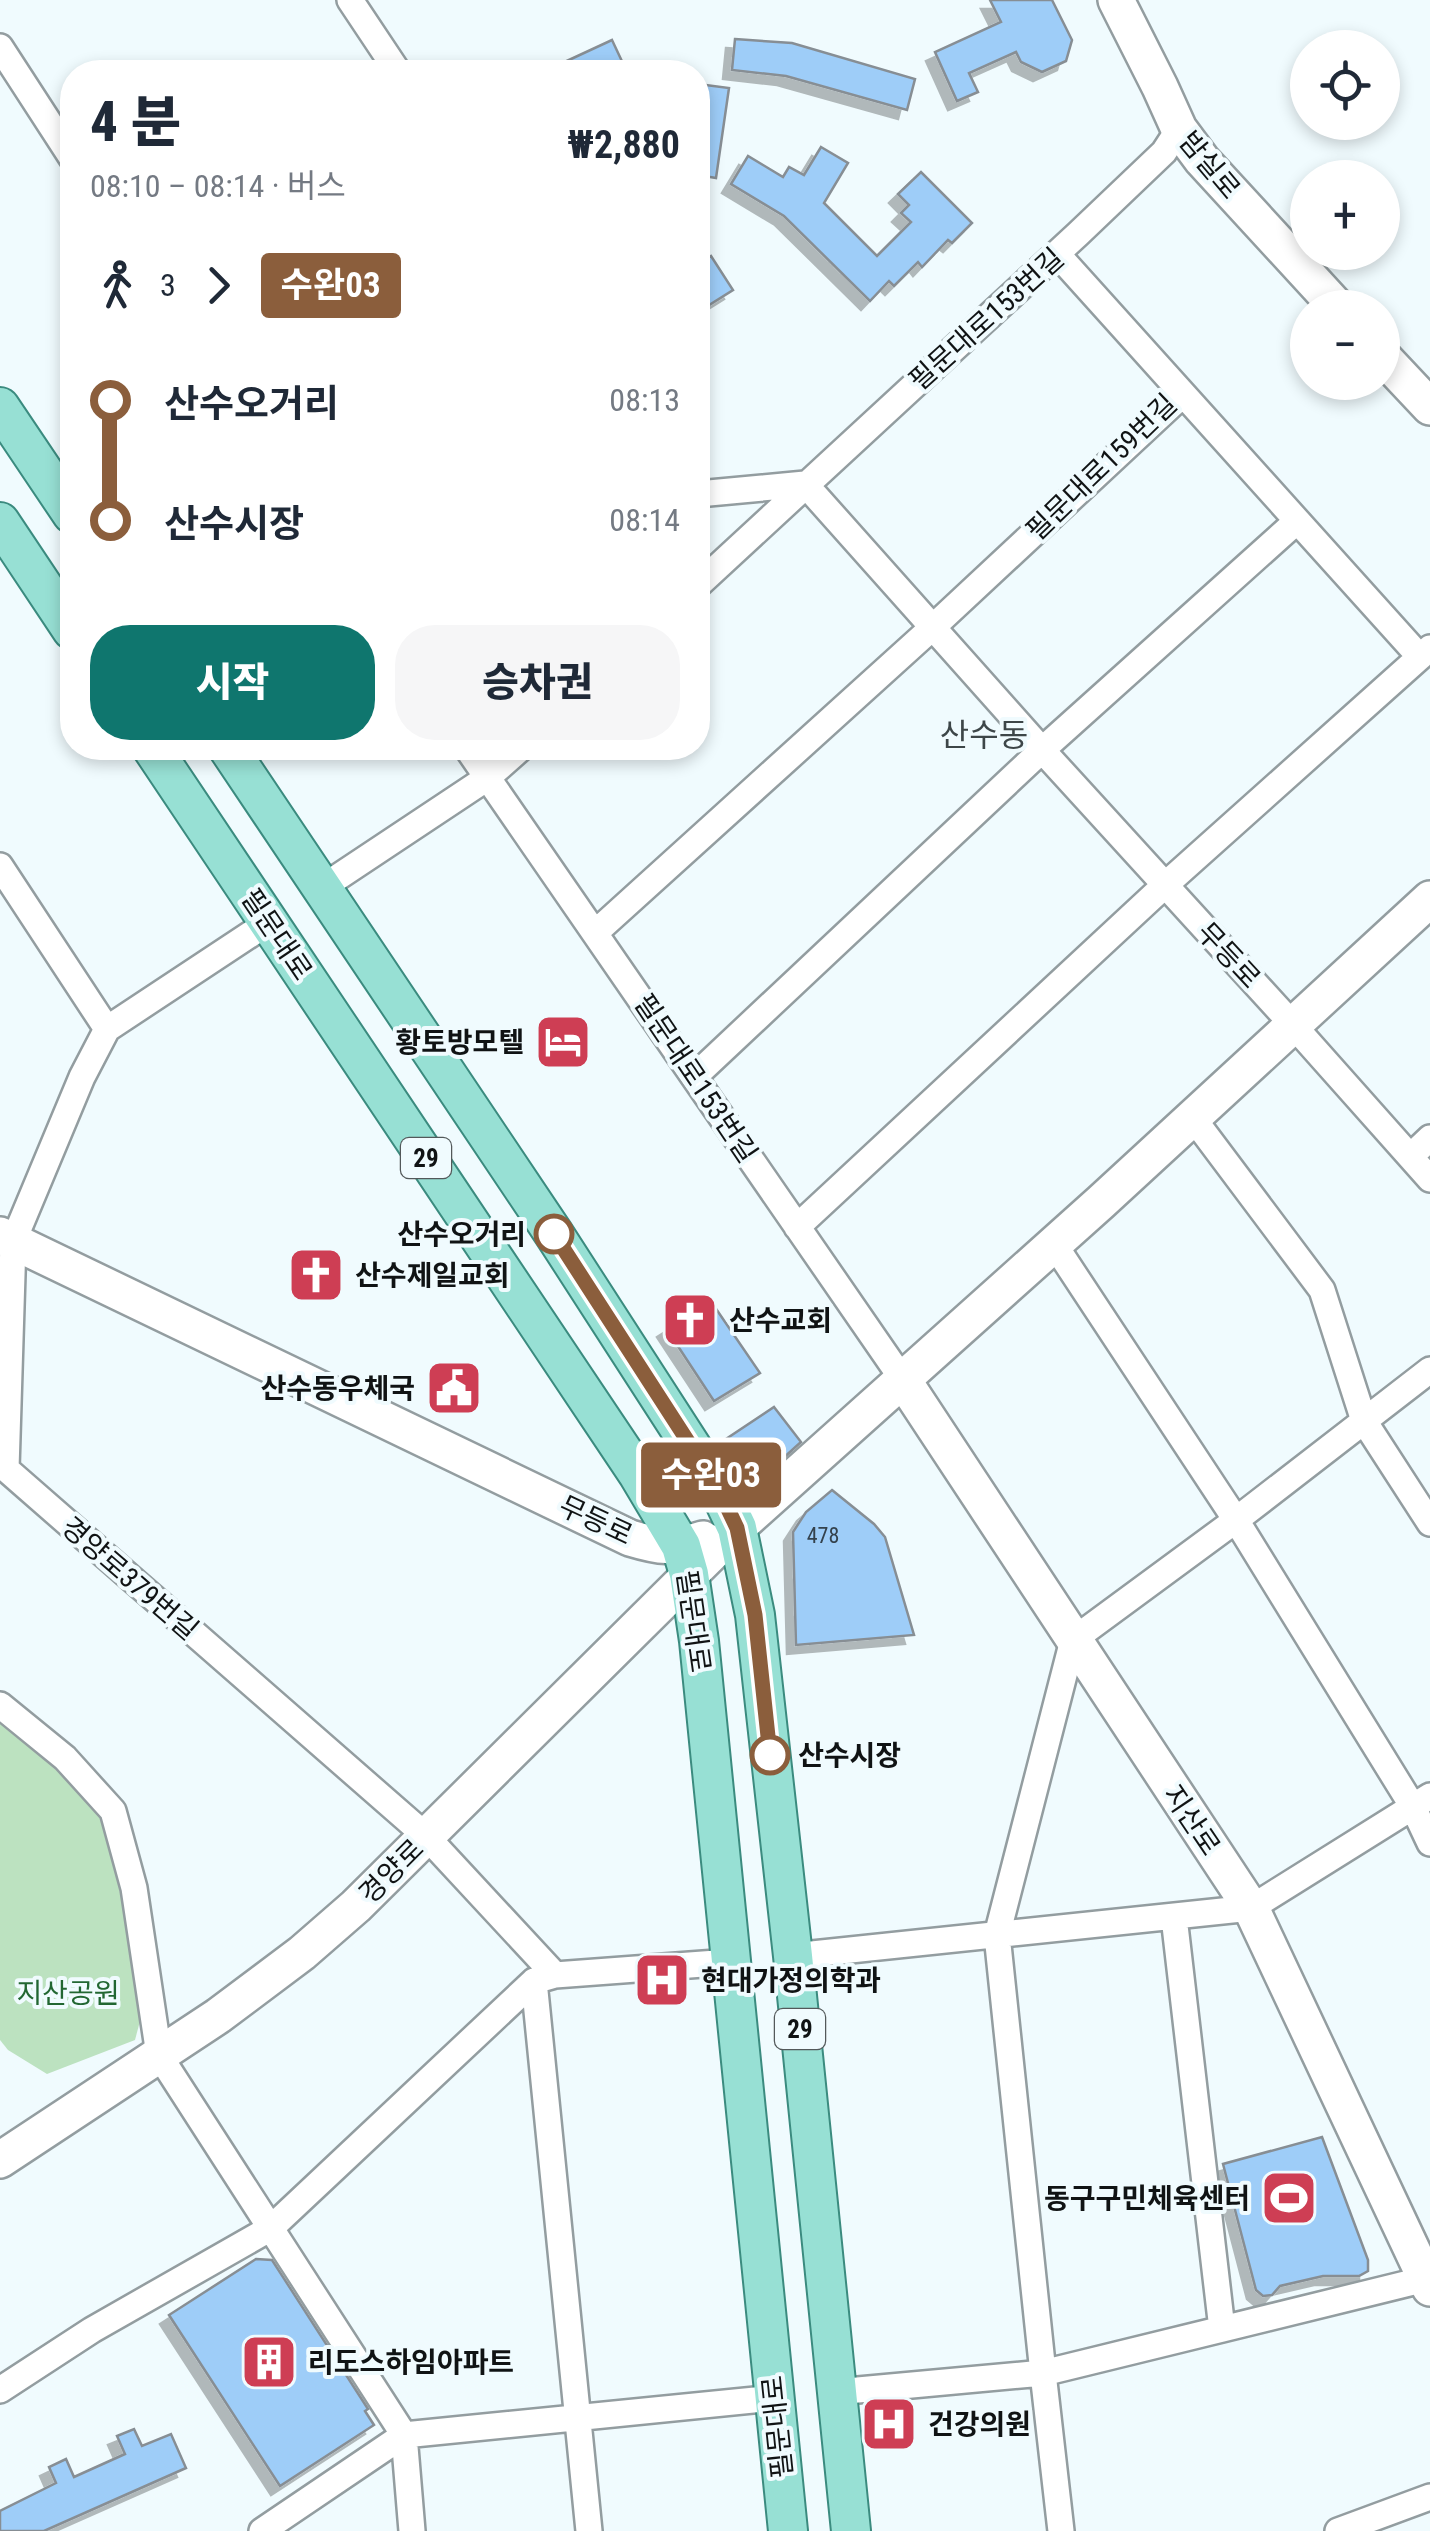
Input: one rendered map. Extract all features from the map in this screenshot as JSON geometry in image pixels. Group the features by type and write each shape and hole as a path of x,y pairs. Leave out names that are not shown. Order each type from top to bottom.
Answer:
{"main road":[{"path":"0,407 60,484"},
{"path":"1,525 60,612"},
{"name":"필문대로","path":"160,760 638,1474 685,1560 699,1641 788,2531"},
{"name":"필문대로","path":"236,760 695,1450 737,1528 755,1615 851,2531"}],"street":[{"path":"350,0 390,60"},
{"name":"밤실로","path":"1116,0 1179,129 1202,160 1321,290"},
{"path":"0,48 60,140"},
{"name":"필문대로153번길","path":"710,574 1057,254 1164,152 1179,129"},
{"name":"필문대로159번길","path":"596,932 1183,394 1057,254"},
{"path":"1400,375 1430,407"},
{"path":"797,1227 1164,886 1425,653 1297,521 1183,394"},
{"path":"710,493 805,484 933,627"},
{"path":"695,1076 1042,750 1297,521"},
{"name":"무등로","path":"933,627 1293,1025 1420,1147 1430,1179"},
{"name":"필문대로153번길","path":"475,760 903,1380"},
{"path":"323,887 508,760"},
{"path":"0,866 107,1029"},
{"path":"737,1528 1193,1118 1430,898"},
{"path":"6,1238 107,1029 269,922"},
{"path":"1193,1118 1322,1290 1364,1421 1430,1523"},
{"name":"무등로","path":"6,1238 630,1538 685,1560"},
{"name":"경양로379번길","path":"6,1238 3,1473 426,1836 544,1978"},
{"path":"1054,1244 1422,1801 1430,1843"},
{"path":"1061,2531 997,1935 1073,1640 1430,1370"},
{"name":"지산로","path":"903,1380 1252,1908 1429,2282"},
{"name":"경양로","path":"0,2160 218,2016 302,1954 426,1836 685,1560 737,1528"},
{"path":"0,1704 65,1758 112,1812 134,1888 159,2055 404,2435 412,2531"},
{"path":"793,1956 1252,1908 1422,1801"},
{"path":"1174,1917 1222,2329"},
{"path":"0,2390 92,2330 271,2228 544,1978 730,1962"},
{"path":"544,1978 588,2531"},
{"path":"836,2392 1042,2373 1429,2282"},
{"path":"262,2531 404,2435 774,2398"},
{"path":"1338,2531 1430,2497"}],"green space":[{"name":"지산공원","path":"0,1712 70,1776 107,1822 121,1859 140,2021 135,2040 47,2074 8,2050 0,2040"}],"building":[{"path":"990,0 1052,0 1072,40 1066,61 1042,72 1021,62 1016,52 969,73 978,92 957,101 935,52 1001,22"},
{"path":"735,39 792,43 915,79 907,110 786,76 732,70"},
{"path":"612,40 621,60 569,60"},
{"path":"710,86 729,88 716,178 710,177"},
{"path":"821,147 848,163 824,203 877,256 911,222 901,213 909,205 898,194 921,172 972,223 952,243 948,240 922,267 918,262 894,286 889,281 870,301 784,216 731,184 748,156 783,177 789,167 804,175"},
{"path":"710,257 733,290 710,304"},
{"path":"710,1300 760,1373 714,1401 666,1328"},
{"path":"774,1407 801,1442 770,1470 746,1460 726,1439"},
{"path":"832,1490 885,1537 914,1635 796,1645 793,1532 806,1512"},
{"name":"동구구민체육센터","path":"1322,2137 1368,2260 1368,2271 1359,2276 1323,2276 1280,2286 1272,2295 1263,2296 1256,2290 1223,2164"},
{"name":"리도스하임아파트","path":"256,2259 272,2260 368,2409 365,2411 374,2425 280,2486 169,2315"},
{"path":"134,2429 142,2446 171,2434 186,2468 44,2531 0,2531 0,2511 56,2483 49,2467 66,2459 74,2477 125,2454 117,2436"}],"bus line":[{"name":"수완03","path":"554,1234 718,1488 737,1528 755,1615 770,1755"}],"place":[{"name":"황토방모텔","path":"563,1042"},
{"name":"산수오거리","path":"554,1234"},
{"name":"산수제일교회","path":"316,1275"},
{"name":"산수교회","path":"690,1320"},
{"name":"산수동우체국","path":"454,1388"},
{"name":"산수시장","path":"770,1755"},
{"name":"현대가정의학과","path":"662,1980"},
{"name":"동구구민체육센터","path":"1289,2198"},
{"name":"리도스하임아파트","path":"269,2362"},
{"name":"건강의원","path":"889,2424"}],"district":[{"name":"산수동","path":"984,735"}]}
